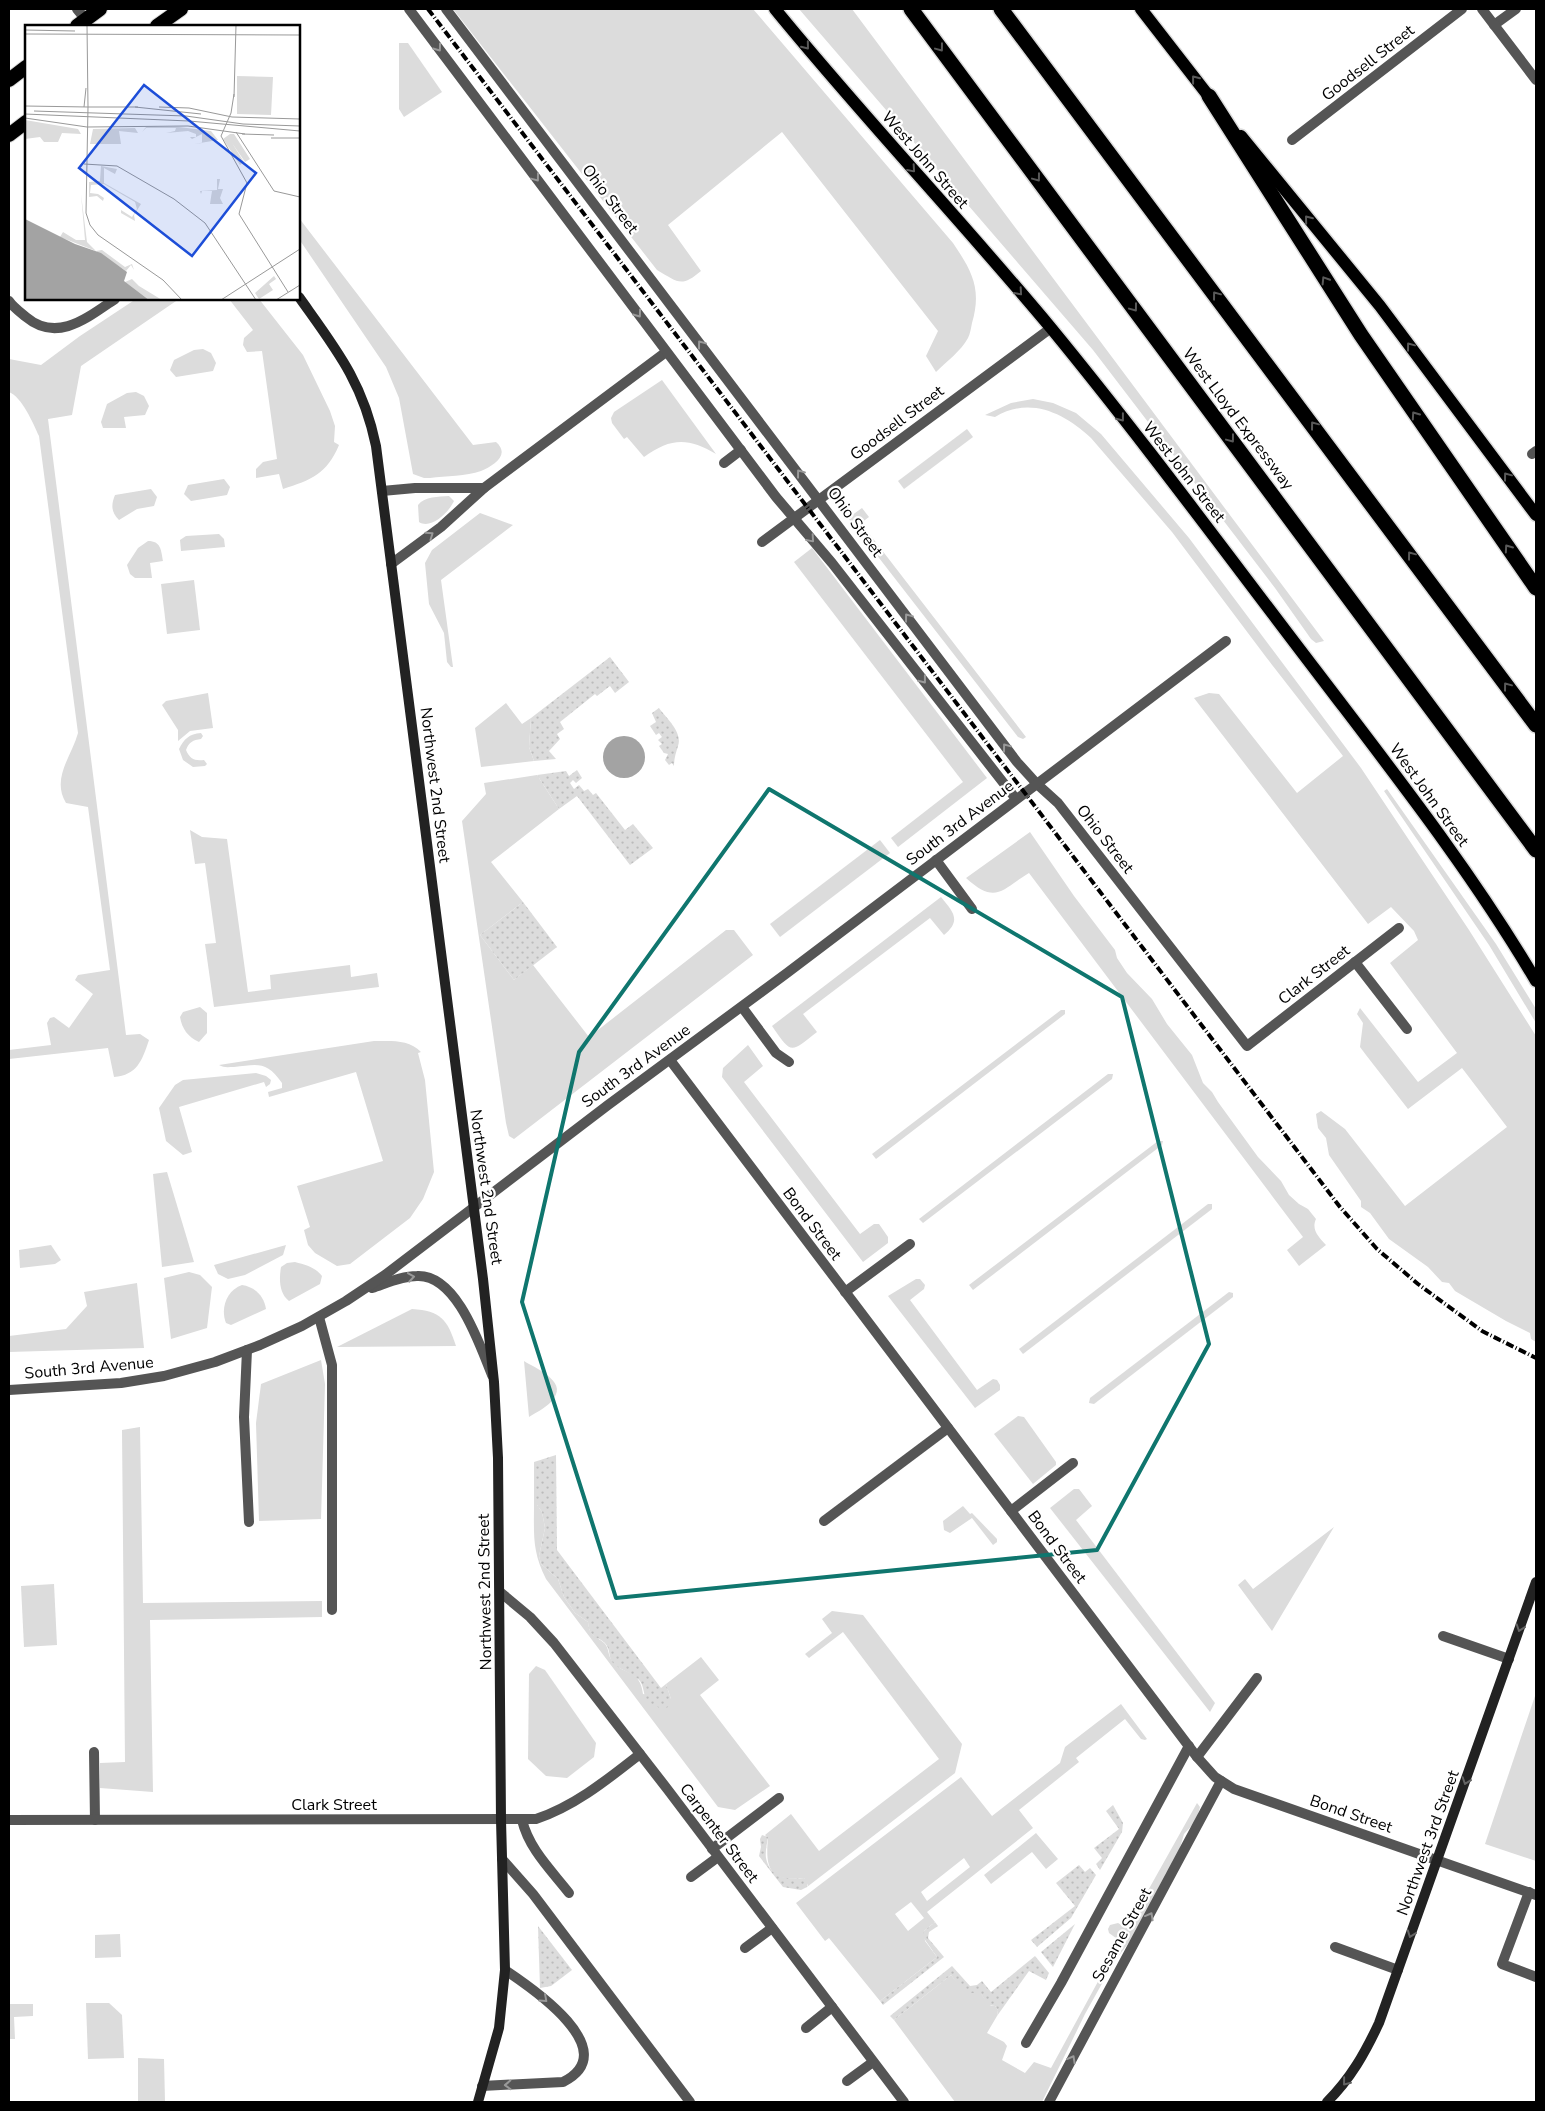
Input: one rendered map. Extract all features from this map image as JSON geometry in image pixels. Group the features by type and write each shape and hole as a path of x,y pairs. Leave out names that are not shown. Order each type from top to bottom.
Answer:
{"highway":[{"path":"83,20 100,9"},
{"path":"159,25 181,9"},
{"name":"West Lloyd Expressway","path":"911,9 1536,850"},
{"path":"1001,9 1536,725"},
{"path":"9,80 25,68"},
{"path":"1209,96 1360,336 1536,588"},
{"path":"9,135 25,123"}],"main road":[{"name":"West John Street","path":"775,9 825,70 1051,328 1204,524 1411,796 1477,888 1536,980"},
{"path":"1141,9 1209,96 1380,306 1536,515"},
{"name":"Northwest 2nd Street","path":"300,299 338,351 352,374 375,439 474,1208 494,1382 500,1592 500,1820 504,1970 499,2028 478,2102"},
{"name":"Northwest 3rd Street","path":"1327,2102 1352,2075 1365,2054 1379,2023 1536,1582"}],"street":[{"path":"409,9 666,352 794,519 832,563 1016,799"},
{"name":"Ohio Street","path":"446,9 820,499 1011,754 1037,784 1058,803 1247,1046"},
{"name":"Goodsell Street","path":"1292,140 1462,9"},
{"path":"1482,9 1536,80"},
{"path":"1494,25 1516,9"},
{"path":"9,301 36,326 60,328 82,322 114,300"},
{"name":"Goodsell Street","path":"762,542 1051,328"},
{"path":"391,564 441,527 484,488 666,352"},
{"path":"724,463 741,450"},
{"path":"382,491 452,486 484,488"},
{"name":"South 3rd Avenue","path":"9,1390 121,1383 164,1376 215,1362 247,1350 319,1317 364,1290 1226,641"},
{"path":"936,860 972,908"},
{"name":"Clark Street","path":"1247,1046 1399,928"},
{"path":"1355,962 1407,1029"},
{"path":"742,1007 776,1053 788,1062"},
{"name":"Bond Street","path":"670,1060 1197,1757 1215,1778 1234,1789 1532,1894"},
{"path":"845,1292 910,1244"},
{"path":"364,1290 419,1275 430,1278 442,1286 466,1312 494,1382"},
{"path":"319,1317 332,1366 332,1610"},
{"path":"247,1350 244,1419 249,1522"},
{"path":"824,1521 948,1428"},
{"path":"1011,1511 1073,1463"},
{"name":"Carpenter Street","path":"500,1592 530,1617 554,1643 904,2102"},
{"path":"1443,1636 1509,1659"},
{"path":"1197,1757 1257,1678"},
{"path":"1026,2043 1061,1983 1189,1746"},
{"path":"94,1752 95,1820"},
{"name":"Clark Street","path":"9,1820 536,1820 561,1809 603,1782 640,1754"},
{"name":"Sesame Street","path":"1049,2102 1221,1781"},
{"path":"691,1877 715,1853 779,1798"},
{"path":"522,1820 525,1834 535,1850 569,1893"},
{"path":"502,1859 533,1894 690,2102"},
{"path":"1532,1894 1502,1964 1536,1976"},
{"path":"745,1948 772,1928"},
{"path":"1335,1946 1398,1970"},
{"path":"482,2086 563,2082 573,2077 580,2070 583,2059 583,2048 579,2036 559,2012 535,1990 504,1970"},
{"path":"806,2028 832,2007"},
{"path":"847,2081 873,2062"}],"highlighted area":[{"path":"769,789 1122,997 1209,1344 1097,1550 616,1598 522,1302 579,1052"}],"shaded area":[{"path":"453,9 753,9 960,253 970,272 976,300 969,335 965,343 936,372 926,356 938,331 782,132 668,225 701,271 689,280 679,281 657,270"},
{"path":"799,9 852,9 1324,641 1316,643 1311,639 1275,588 1093,350"},
{"path":"399,43 408,43 442,92 404,117 399,109"},
{"path":"300,219 473,445 496,442 502,451 499,460 475,473 430,478 413,474 399,398 386,367 300,240"},
{"path":"134,300 178,300 81,366 72,415 48,419 126,1035 140,1034 149,1040 138,1066 122,1076 114,1077 108,1048 9,1059 9,1050 51,1045 47,1023 50,1018 54,1017 69,1028 93,994 75,980 78,975 110,970 88,807 66,803 62,794 61,785 64,767 78,733 39,436 23,405 9,392 9,359 41,365 80,336"},
{"path":"230,300 260,300 303,355 330,411 335,426 334,442 339,445 329,463 317,474 310,479 283,489 279,474 256,478 256,469 263,462 277,459 262,351 247,352 243,345 244,338 253,330"},
{"path":"203,349 211,353 216,363 213,371 176,377 170,370 174,360 194,350"},
{"path":"662,380 716,454 706,448 688,442 679,442 662,446 644,457 627,437 624,439 612,423 611,418 614,412"},
{"path":"136,392 144,396 149,406 145,415 124,417 126,428 103,428 101,422 107,404 127,393"},
{"path":"1033,399 1053,403 1076,413 1101,434 1189,538 1361,768 1469,930 1536,1036 1536,1342 1531,1339 1530,1333 1455,1291 1449,1283 1442,1282 1428,1267 1389,1239 1370,1213 1361,1207 1361,1201 1329,1155 1326,1138 1318,1128 1316,1114 1321,1111 1345,1129 1405,1206 1507,1127 1462,1068 1408,1109 1360,1047 1363,1023 1357,1014 1360,1008 1418,1082 1457,1053 1390,963 1418,940 1414,931 1391,907 1368,924 1194,698 1209,693 1219,694 1297,793 1343,756 1172,532 1091,438 1070,421 1046,410 1021,408 995,417 985,415 1011,403"},
{"path":"967,429 973,437 904,489 898,481"},
{"path":"224,479 230,487 227,495 191,501 184,494 188,485"},
{"path":"151,489 157,497 154,506 137,509 119,520 116,517 112,508 115,495"},
{"path":"449,496 454,501 444,515 429,524 419,522 418,505 421,502 432,498"},
{"path":"862,508 869,517 861,523 1026,737 1023,739 1018,737 848,518"},
{"path":"480,513 513,525 441,580 453,667 451,667 447,662 444,633 429,604 425,563 432,550"},
{"path":"219,534 224,539 225,547 181,551 180,540 186,536"},
{"path":"148,541 158,544 163,561 150,563 152,578 135,578 130,574 127,565 138,548"},
{"path":"812,548 987,778 898,847 891,838 963,782 794,562"},
{"path":"194,580 200,630 167,634 161,584"},
{"path":"610,657 629,682 615,693 610,686 597,696 595,694 560,722 564,729 557,734 560,739 549,751 556,759 534,761 529,747 531,718"},
{"path":"208,693 213,728 190,731 178,741 178,730 162,705 166,701"},
{"path":"506,703 522,724 531,718 529,747 534,761 481,767 475,728"},
{"path":"659,708 676,730 678,736 679,741 674,766 672,763 669,765 665,760 668,754 664,753 659,746 662,744 658,740 662,737 659,733 656,735 650,726 656,722 652,713"},
{"path":"201,733 203,736 201,739 192,742 186,750 193,759 204,760 207,764 205,766 193,767 183,760 179,749 187,738"},
{"path":"624,736 639,742 645,757 639,772 624,778 609,772 603,757 609,742"},
{"path":"577,770 582,778 576,783 573,780 570,783 574,789 579,785 584,791 588,789 593,795 596,793 625,830 633,824 653,848 630,865 577,796 559,809 537,775 566,771 569,776"},
{"path":"537,775 559,809 491,862 523,902 480,935 514,980 533,965 589,1037 726,930 734,930 753,955 514,1139 509,1136 506,1123 462,821 486,794 484,783"},
{"path":"1387,789 1496,944 1536,1009 1536,1023 1489,945 1384,791"},
{"path":"190,830 202,837 227,839 248,992 271,989 270,975 350,965 351,977 377,973 379,987 214,1007 205,944 216,943 205,863 195,864"},
{"path":"1030,832 1074,896 1115,950 1117,958 1127,973 1152,999 1167,1024 1192,1055 1203,1083 1212,1092 1258,1157 1281,1181 1289,1195 1308,1209 1316,1219 1315,1230 1326,1245 1299,1266 1287,1250 1303,1237 1029,873 1005,889 992,893 976,886 966,878"},
{"path":"880,840 890,853 780,937 770,924"},
{"path":"941,897 954,916 953,925 950,930 944,935 930,918 803,1014 817,1032 796,1047 792,1048 784,1042 772,1026"},
{"path":"523,902 557,947 514,980 480,935"},
{"path":"200,1007 207,1013 207,1033 199,1042 186,1032 180,1017 183,1012"},
{"path":"1061,1010 1065,1010 1065,1014 876,1159 872,1154"},
{"path":"374,1041 405,1043 421,1052 418,1053 425,1080 434,1172 423,1199 410,1218 350,1264 337,1266 315,1253 308,1245 304,1230 310,1227 297,1186 383,1161 356,1072 269,1097 268,1092 282,1088 282,1083 267,1067 256,1065 223,1067 219,1065"},
{"path":"748,1045 763,1066 744,1082 860,1234 874,1224 879,1224 888,1237 888,1243 863,1262 722,1077 723,1068"},
{"path":"256,1073 266,1076 271,1080 270,1084 266,1087 264,1082 179,1107 192,1152 183,1155 166,1141 159,1108 175,1085 183,1080"},
{"path":"1108,1074 1113,1074 1112,1079 923,1223 919,1219"},
{"path":"1158,1141 1163,1141 1162,1145 973,1290 969,1285"},
{"path":"167,1172 194,1262 162,1267 153,1174"},
{"path":"1208,1204 1212,1204 1212,1209 1023,1354 1019,1349"},
{"path":"51,1245 61,1260 55,1264 20,1268 19,1250"},
{"path":"286,1245 283,1255 245,1275 228,1279 218,1274 214,1265"},
{"path":"295,1262 313,1268 322,1276 320,1284 289,1301 283,1294 280,1286 281,1267 287,1263"},
{"path":"189,1272 200,1275 212,1287 207,1328 171,1339 164,1278"},
{"path":"916,1279 920,1279 925,1285 924,1289 910,1300 977,1390 993,1379 997,1380 1000,1385 1000,1390 975,1408 888,1296"},
{"path":"137,1283 144,1348 9,1352 9,1336 66,1329 87,1306 84,1292"},
{"path":"242,1285 258,1293 266,1309 231,1325 226,1323 224,1306 232,1291"},
{"path":"1229,1292 1233,1293 1233,1297 1094,1404 1089,1403 1090,1398"},
{"path":"412,1309 430,1312 442,1318 456,1346 337,1347"},
{"path":"321,1360 325,1384 321,1519 259,1521 256,1423 261,1384"},
{"path":"524,1361 548,1376 556,1386 557,1392 549,1404 529,1417"},
{"path":"1018,1416 1024,1417 1056,1462 1056,1465 1033,1484 994,1434"},
{"path":"140,1427 143,1603 322,1601 322,1617 150,1620 153,1792 100,1788 100,1763 125,1762 122,1430"},
{"path":"556,1455 557,1550 661,1688 666,1684 671,1699 668,1707 661,1710 655,1704 647,1704 640,1681 613,1663 606,1644 593,1636 588,1622 575,1613 564,1597 558,1579 541,1564 539,1556 545,1528 542,1512 537,1505 534,1505 534,1462"},
{"path":"1074,1489 1079,1489 1092,1506 1076,1520 1215,1703 1210,1712 1050,1508"},
{"path":"534,1505 537,1505 542,1512 545,1528 539,1556 541,1564 558,1579 564,1597 575,1613 588,1622 592,1634 605,1644 613,1662 639,1680 643,1694 671,1699 666,1684 701,1657 719,1680 700,1695 770,1786 735,1810 718,1807 546,1579 536,1551"},
{"path":"963,1506 997,1539 997,1542 993,1545 972,1518 950,1533 944,1530 943,1521"},
{"path":"1334,1527 1272,1631 1238,1585 1245,1579 1253,1589"},
{"path":"54,1584 57,1645 24,1647 21,1586"},
{"path":"832,1611 863,1615 962,1744 955,1773 807,1887 808,1885 804,1878 784,1878 772,1871 768,1858 768,1838 765,1835 791,1814 819,1851 939,1759 843,1632 809,1658 805,1654 832,1633 822,1619"},
{"path":"536,1666 545,1670 596,1743 594,1757 567,1778 546,1776 528,1759 529,1674"},
{"path":"1536,1693 1536,1861 1485,1844"},
{"path":"1121,1704 1147,1739 1141,1739 1125,1719 1076,1758 1079,1762 1019,1810 1033,1828 927,1912 935,1922 924,1931 925,1941 937,1957 880,2001 829,1938 825,1941 796,1903 961,1777 992,1816 1060,1763 1065,1747","holes":["964,1858 970,1867 927,1901 921,1892","911,1902 924,1918 908,1931 895,1914"]},
{"path":"1197,1803 1200,1807 1196,1821 1184,1834 1177,1858 1166,1873 1134,1936 1114,1962 1085,2014 1042,2102 955,2102 894,2020 951,1975 963,1988 970,1992 980,1993 991,2006 995,2006 998,2010 997,2016 987,2033 1004,2042 1007,2046 1002,2060 1025,2073 1034,2062 1051,2068 1120,1941 1109,1933 1110,1925 1118,1923 1127,1928"},
{"path":"1113,1805 1123,1823 1122,1832 1100,1870 1096,1864 1102,1858 1094,1848 1119,1829 1106,1811"},
{"path":"1036,1833 1058,1859 1046,1869 1032,1852 991,1884 984,1875"},
{"path":"762,1835 768,1837 766,1856 771,1870 775,1874 786,1878 804,1878 808,1882 807,1887 801,1890 783,1887 759,1856"},
{"path":"1079,1865 1085,1872 1090,1868 1096,1875 1071,1918 1037,1947 1031,1940 1075,1906 1056,1883"},
{"path":"935,1922 938,1926 929,1932 928,1938 944,1957 883,2005 880,2001 937,1957 923,1937 924,1931"},
{"path":"1075,1924 1053,1967 1041,1952"},
{"path":"538,1926 572,1970 551,1986 540,1988"},
{"path":"120,1934 121,1957 95,1958 95,1935"},
{"path":"1035,1956 1049,1973 1046,1980 1029,1971 997,2016 998,2010 995,2006 987,2005 983,1996 979,1993 970,1993 963,1990 951,1975 894,2020 890,2016 952,1966 970,1986 977,1985 982,1981 991,1992"},
{"path":"86,2003 109,2003 122,2015 124,2058 88,2059"},
{"path":"9,2004 33,2004 33,2016 14,2017 15,2039 9,2039"},
{"path":"138,2058 164,2059 165,2102 138,2102"}],"railway":[{"path":"428,9 1340,1207 1377,1249 1418,1284 1482,1331 1536,1358"}]}
